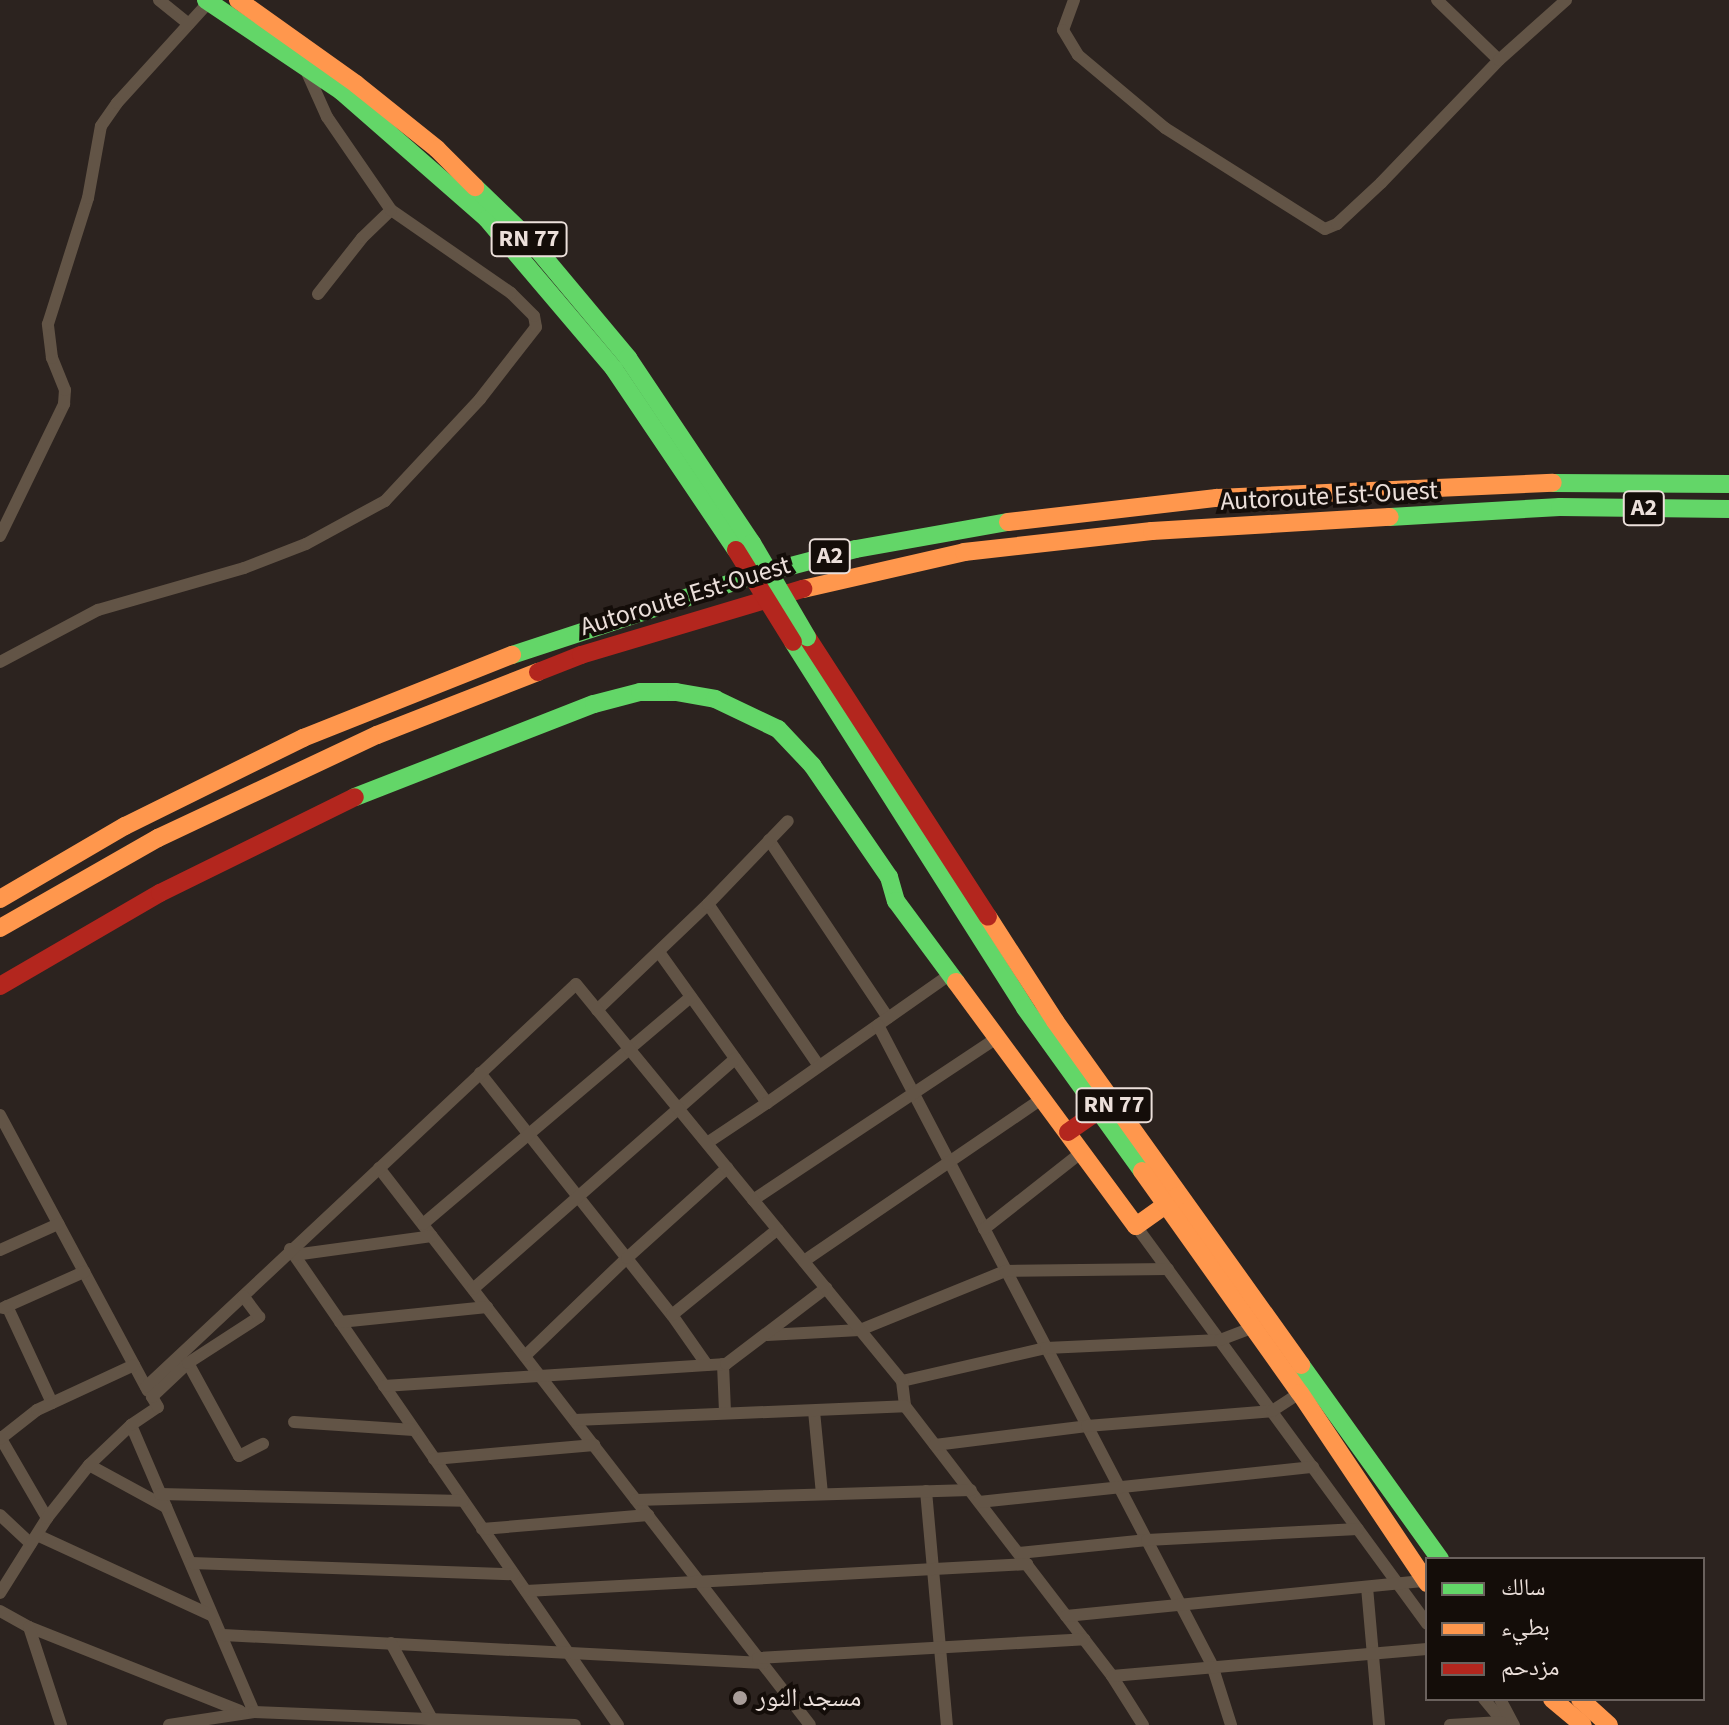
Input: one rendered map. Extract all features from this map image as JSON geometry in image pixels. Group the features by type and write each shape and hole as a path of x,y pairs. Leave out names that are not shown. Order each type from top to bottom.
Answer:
{"main road":[{"name":"RN 77","path":"238,0 356,84 437,149 527,237 574,290 636,369 744,546"},
{"path":"0,986 160,893 318,813 594,704 640,692 676,692 715,699 778,729 812,765 889,877 896,901 1136,1226 1171,1201 1097,1112 1016,995 744,546 614,369 511,244 452,185 302,63 207,1"},
{"name":"Autoroute Est-Ouest","path":"0,899 125,826 303,738 435,683 577,631 756,575 856,549 1042,516 1217,498 1546,483 1729,484"},
{"name":"Autoroute Est-Ouest","path":"0,928 158,838 377,735 581,655 821,583 964,552 1152,531 1422,518 1560,507 1729,509"},
{"name":"RN 77","path":"800,640 1055,1021 1171,1201 1325,1416 1438,1557"},
{"path":"0,1002 175,901 332,820 524,743 626,710 659,705 689,708 726,718 762,735 787,754 888,899 903,909"},
{"path":"1068,1132 1097,1112"},
{"path":"1261,1324 1300,1393 1325,1416 1425,1580"},
{"path":"1554,1701 1583,1725"},
{"path":"1582,1701 1609,1725"}],"street":[{"path":"159,0 189,24"},
{"path":"1074,0 1063,30 1078,55 1165,128 1325,229 1337,224 1393,171 1499,60 1566,0"},
{"path":"1437,0 1499,60"},
{"path":"0,536 64,404 65,390 52,358 48,324 88,198 101,126 117,103 207,1"},
{"path":"0,662 98,610 244,568 306,544 370,509 398,491 480,399 532,333 534,316 491,277 459,260 391,210 327,117 302,63"},
{"path":"318,294 362,238 391,210"},
{"path":"597,1010 708,904 788,821"},
{"path":"769,840 883,1021 914,1093 1212,1665 1231,1725"},
{"path":"708,904 819,1066"},
{"path":"659,952 767,1103"},
{"path":"707,1143 952,973"},
{"path":"149,1392 243,1296 576,984 902,1381 905,1406 1112,1676 1143,1725"},
{"path":"423,1224 691,997"},
{"path":"753,1200 998,1037"},
{"path":"473,1289 735,1059"},
{"path":"480,1073 672,1315 707,1365"},
{"path":"804,1261 1043,1098"},
{"path":"0,1115 5,1135 58,1224 158,1407 131,1425 89,1465 47,1518 0,1593"},
{"path":"984,1229 1082,1152"},
{"path":"379,1168 810,1725"},
{"path":"525,1356 727,1168"},
{"path":"0,1250 58,1224"},
{"path":"1136,1226 1425,1621"},
{"path":"672,1315 778,1229"},
{"path":"292,1252 432,1236"},
{"path":"292,1252 618,1725"},
{"path":"767,1335 860,1330 1005,1271 1168,1269"},
{"path":"52,1403 4,1308 84,1272"},
{"path":"384,1386 723,1364 736,1359 826,1288"},
{"path":"149,1392 259,1317 243,1296"},
{"path":"340,1322 487,1307"},
{"path":"902,1381 1046,1348 1220,1340 1261,1324"},
{"path":"188,1363 239,1456 263,1444"},
{"path":"723,1364 725,1412"},
{"path":"47,1518 0,1438 52,1403 134,1365"},
{"path":"935,1445 1087,1426 1272,1411 1300,1393"},
{"path":"575,1420 905,1406"},
{"path":"814,1411 822,1494"},
{"path":"294,1422 414,1430"},
{"path":"131,1425 211,1615 223,1635 249,1712"},
{"path":"434,1459 594,1445"},
{"path":"89,1465 166,1507"},
{"path":"979,1502 1313,1467"},
{"path":"636,1500 971,1490"},
{"path":"926,1491 947,1725"},
{"path":"160,1494 463,1501"},
{"path":"0,1515 34,1539 211,1615"},
{"path":"482,1529 648,1515"},
{"path":"1019,1553 1147,1540 1358,1529"},
{"path":"191,1563 514,1574"},
{"path":"526,1591 698,1579 1027,1564"},
{"path":"1066,1616 1425,1582"},
{"path":"1367,1587 1379,1725"},
{"path":"0,1611 29,1627 249,1712"},
{"path":"29,1627 61,1725"},
{"path":"223,1635 760,1660 1084,1639"},
{"path":"391,1643 433,1721"},
{"path":"1112,1676 1425,1649"},
{"path":"1486,1701 1507,1724"},
{"path":"1501,1701 1507,1724"},
{"path":"169,1725 249,1712 575,1725"},
{"path":"270,1712 276,1725"},
{"path":"1450,1725 1507,1724"}],"traffic: fast":[{"path":"206,0 341,91 487,219 614,369 736,550"},
{"path":"475,187 527,237 628,358 752,543"},
{"path":"1553,483 1729,484"},
{"path":"1390,517 1560,507 1729,509"},
{"path":"512,655 756,575 856,549 1008,522"},
{"path":"752,543 807,637"},
{"path":"793,642 1025,1008 1142,1171"},
{"path":"355,797 594,704 640,692 676,692 715,699 778,729 812,765 889,877 896,901 956,982"},
{"path":"1301,1365 1439,1557"}],"traffic: slow":[{"path":"238,0 356,84 437,149 475,187"},
{"path":"1008,522 1217,498 1553,483"},
{"path":"803,589 964,552 1152,531 1390,517"},
{"path":"0,899 125,826 303,738 512,655"},
{"path":"0,928 158,838 377,735 538,672"},
{"path":"988,917 1055,1021 1301,1365"},
{"path":"956,982 1136,1226 1178,1196"},
{"path":"1142,1171 1300,1393 1425,1580"},
{"path":"1554,1701 1583,1725"},
{"path":"1582,1701 1609,1725"}],"traffic: jam":[{"path":"736,550 793,642"},
{"path":"538,672 581,655 803,589"},
{"path":"807,637 988,917"},
{"path":"0,986 160,893 355,797"},
{"path":"1068,1132 1097,1112"}],"place":[{"name":"مسجد النور","path":"740,1698"}]}
